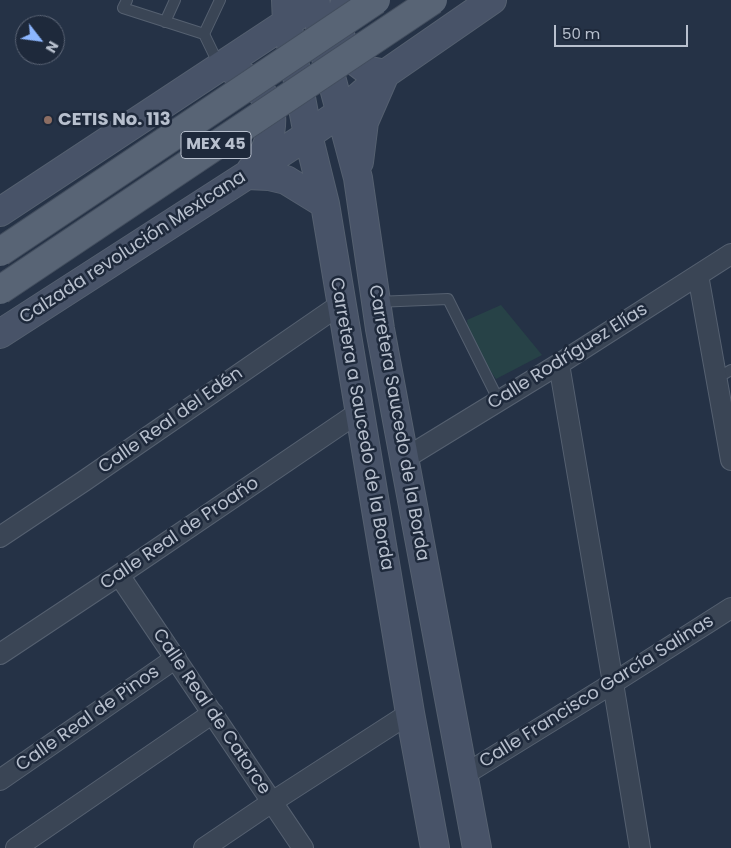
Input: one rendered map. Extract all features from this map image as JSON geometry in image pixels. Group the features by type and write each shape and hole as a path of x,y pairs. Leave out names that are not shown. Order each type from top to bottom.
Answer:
{"main road":[{"name":"MEX 45","path":"0,252 376,0"},
{"name":"MEX 45","path":"0,290 433,0"}],"street":[{"path":"347,0 338,25 342,42 359,64 369,70 385,74 364,122 358,178"},
{"name":"Calzada revolución Mexicana","path":"0,334 308,135 341,112 385,74 492,0"},
{"path":"0,212 220,66 287,12 317,1"},
{"name":"Carretera Saucedo de la Borda","path":"317,1 326,58 358,178 375,302 477,848"},
{"name":"Carretera a Saucedo de la Borda","path":"287,12 308,135 325,204 410,713 435,848"},
{"path":"220,66 239,73 248,80 260,91 270,105 270,136 264,153 247,175"},
{"path":"247,175 269,176 286,180 325,204"},
{"name":"Calle Rodríguez Elías","path":"404,459 559,364 731,254"},
{"path":"698,275 724,374 731,460"},
{"name":"Calle Real del Edén","path":"0,537 92,476 341,304"},
{"path":"559,364 640,848"},
{"name":"Calle Real de Proaño","path":"0,654 359,412"},
{"name":"Calle Real de Catorce","path":"119,575 303,848"},
{"name":"Calle Francisco García Salinas","path":"464,775 731,608"},
{"name":"Calle Real de Pinos","path":"0,780 176,658"},
{"path":"16,848 213,713"},
{"path":"204,848 410,713"}],"lane":[{"path":"127,0 123,8 204,34 220,66"},
{"path":"165,22 175,0"},
{"path":"204,34 220,0"},
{"path":"375,302 448,298 498,401"}],"green space":[{"path":"501,305 542,355 496,379 469,340 467,320"}],"place":[{"name":"CETIS No. 113","path":"48,120"}]}
